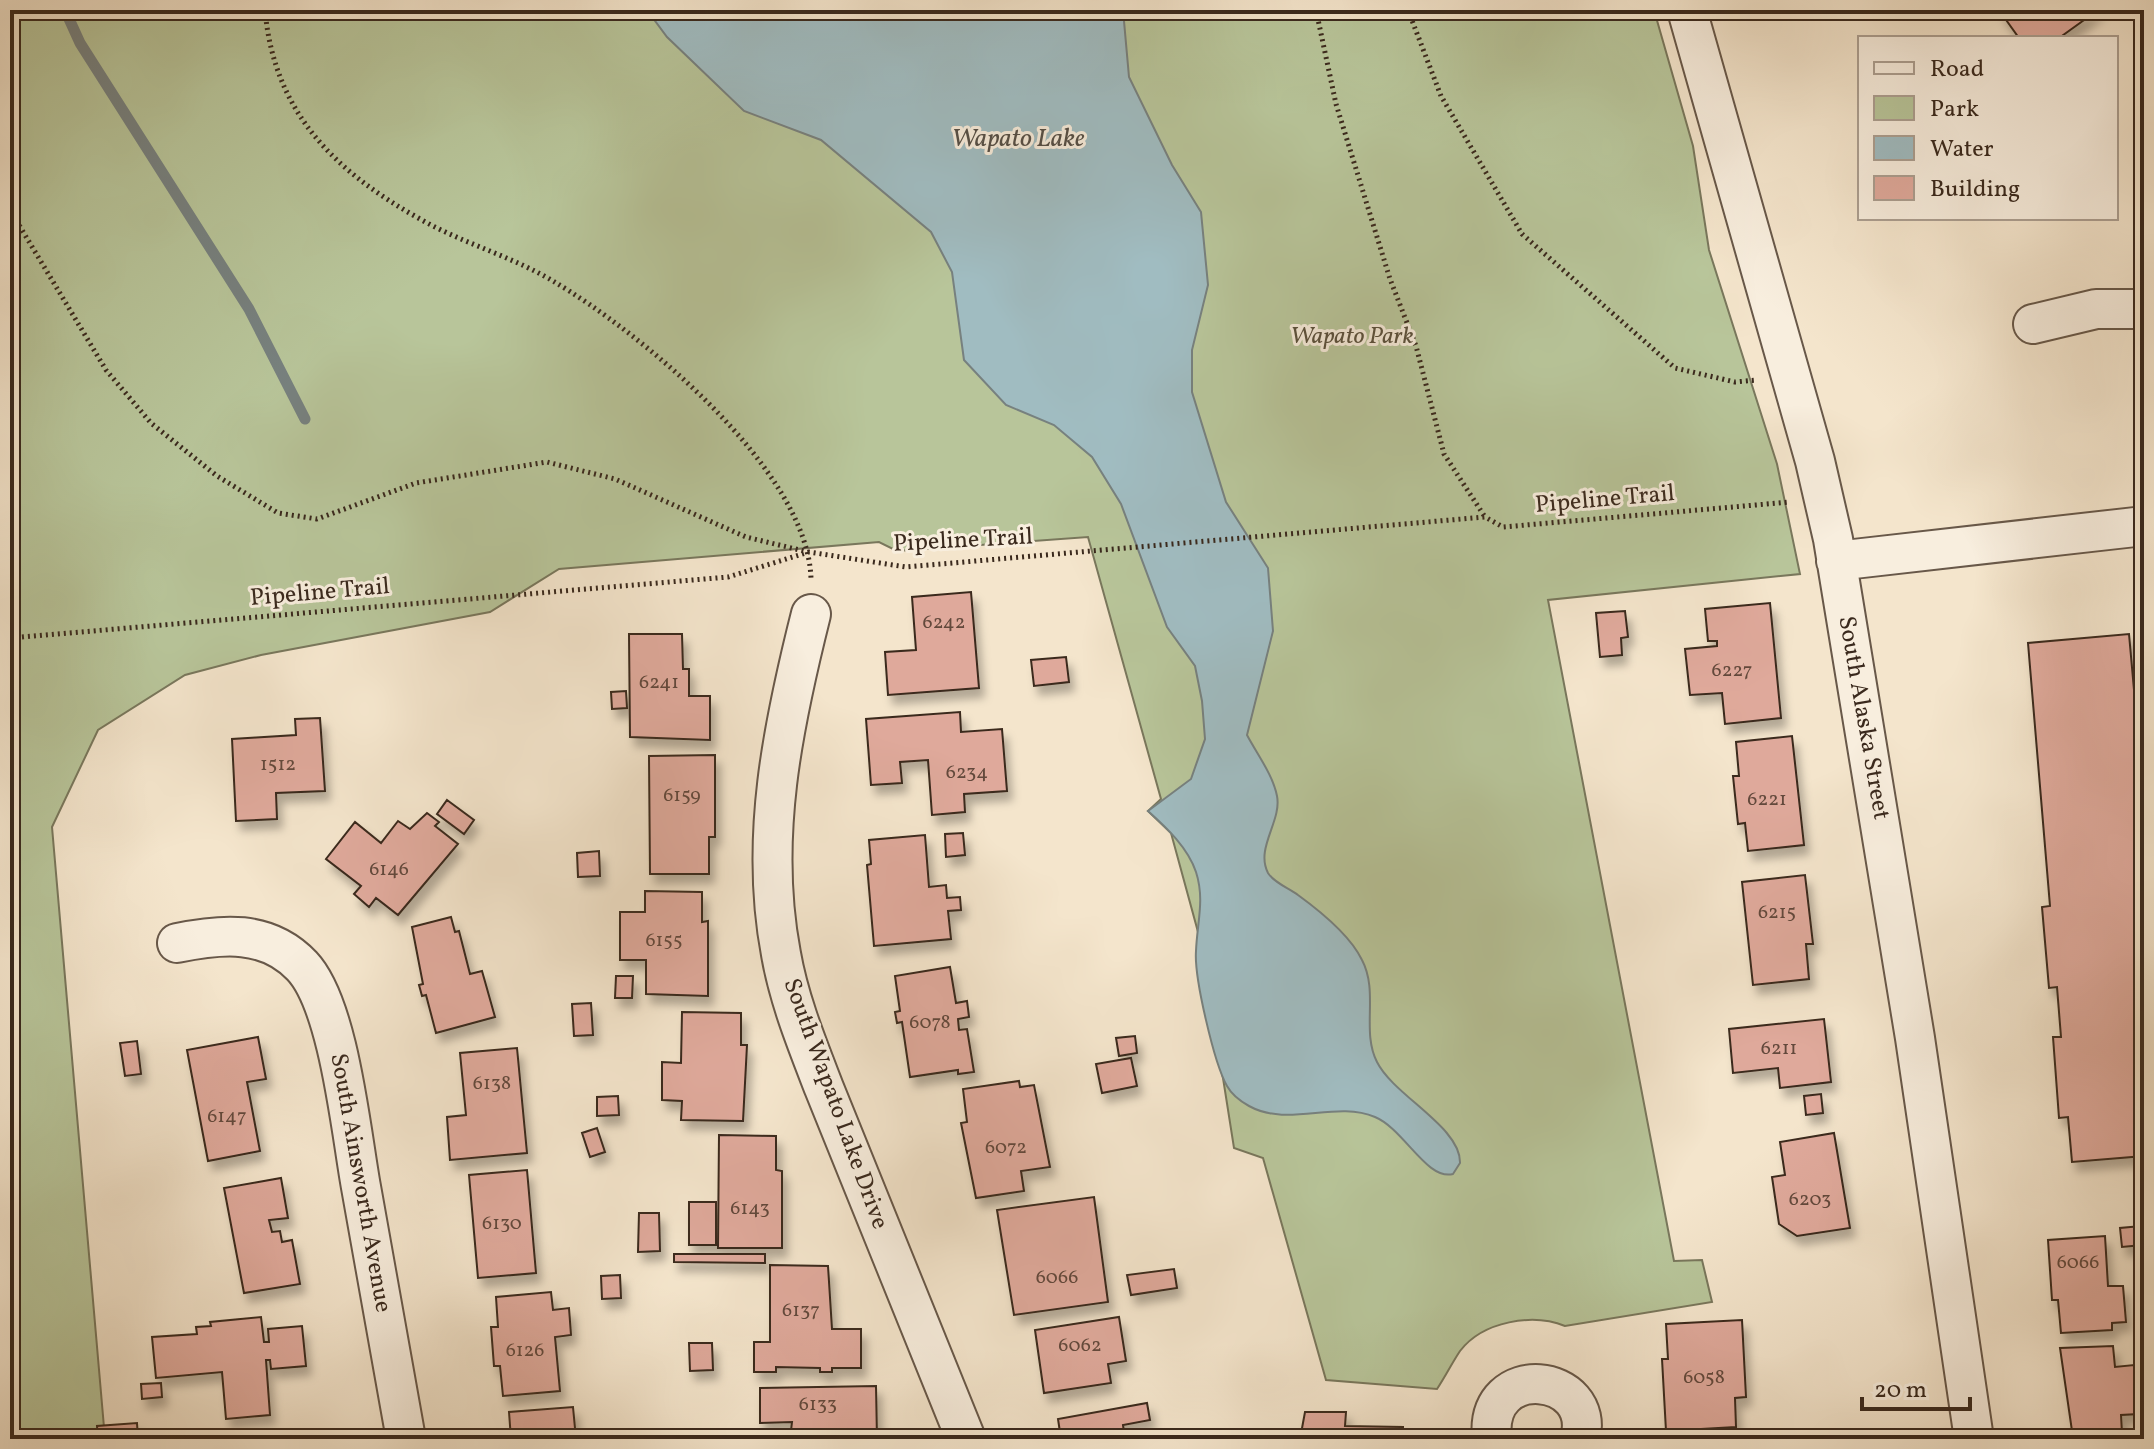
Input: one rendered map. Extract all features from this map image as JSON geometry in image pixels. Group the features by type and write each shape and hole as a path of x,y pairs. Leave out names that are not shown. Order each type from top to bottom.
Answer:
{"street":[{"name":"South Alaska Street","path":"1687,10 1791,376 1836,561 1908,993 1974,1439"},
{"path":"2033,324 2096,309 2144,309"},
{"path":"1836,561 2144,526"},
{"name":"South Wapato Lake Drive","path":"811,614 786,712 775,803 773,889 781,955 808,1046 966,1439"},
{"name":"South Ainsworth Avenue","path":"177,943 237,935 275,946 308,973 330,1024 406,1439"},
{"path":"1492,1439 1494,1410 1503,1397 1531,1383 1562,1390 1573,1401 1580,1415 1580,1439"}],"path":[{"path":"265,10 273,64 281,86 313,136 359,177 421,220 551,280 631,335 728,425 756,456 784,494 809,552"},
{"path":"1316,10 1336,104 1390,279 1416,346 1444,454 1485,517"},
{"path":"1408,10 1441,96 1522,234 1675,368 1735,382 1791,376"},
{"path":"10,210 106,370 151,423 217,476 278,513 317,519 416,483 547,462 615,479 746,537 809,552"},
{"name":"Pipeline Trail","path":"10,638 728,577 809,552 906,567 1485,517 1503,527 1823,499"}],"green space":[{"name":"Wapato Park","path":"10,10 1654,10 1693,146 1709,250 1777,464 1800,574 1548,600 1674,1261 1702,1260 1712,1302 1565,1326 1524,1320 1495,1326 1460,1351 1437,1389 1326,1380 1263,1158 1234,1148 1223,1078 1198,976 1198,932 1171,833 1148,811 1161,799 1088,537 897,551 879,542 559,569 490,612 261,655 185,675 98,730 52,827 105,1439 10,1439"}],"water":[{"name":"Wapato Lake","path":"647,10 1127,10 1124,21 1129,77 1172,165 1201,212 1208,285 1192,350 1192,392 1226,502 1268,568 1273,631 1247,735 1268,772 1277,796 1278,805 1266,844 1265,864 1274,880 1325,916 1357,951 1367,972 1370,1037 1377,1062 1385,1075 1450,1137 1460,1163 1453,1174 1434,1170 1386,1123 1375,1117 1344,1111 1296,1115 1264,1112 1242,1102 1229,1089 1211,1040 1198,980 1199,882 1182,847 1148,811 1191,779 1205,739 1202,701 1195,666 1167,627 1121,504 1092,457 1054,425 1006,405 964,360 952,272 931,232 821,140 744,111 667,37"}],"building":[{"path":"1999,10 2098,10 2062,36 2018,36"},
{"path":"971,592 979,688 888,695 885,652 916,650 912,597"},
{"path":"1770,603 1781,718 1725,724 1722,693 1690,695 1685,649 1717,646 1717,641 1708,641 1705,609"},
{"path":"1625,611 1628,637 1621,638 1622,655 1600,657 1596,613"},
{"path":"629,634 682,634 683,669 689,669 689,696 710,696 710,740 630,737"},
{"path":"2129,634 2135,701 2144,700 2144,1156 2072,1162 2068,1117 2059,1118 2053,1037 2061,1037 2057,987 2049,988 2042,907 2050,906 2028,643"},
{"path":"1066,657 1069,682 1034,686 1031,660"},
{"path":"626,691 627,708 612,709 611,692"},
{"path":"960,712 961,732 1002,729 1007,791 964,794 965,812 932,815 928,760 900,762 902,783 871,785 866,719"},
{"path":"320,718 325,791 276,793 277,819 236,821 232,739 296,735 295,719"},
{"path":"1792,736 1804,845 1748,851 1745,823 1738,824 1733,776 1739,776 1736,742"},
{"path":"715,755 715,837 709,837 709,874 650,874 649,756"},
{"path":"447,800 474,820 464,834 437,814"},
{"path":"427,813 439,822 435,826 458,844 398,915 376,898 369,907 354,894 361,886 326,859 355,822 381,843 398,821 410,829"},
{"path":"963,833 965,855 946,857 945,834"},
{"path":"925,835 929,887 946,885 947,898 960,897 961,910 948,911 951,939 874,946 867,865 871,864 869,840"},
{"path":"599,851 600,876 578,877 577,853"},
{"path":"1805,875 1813,944 1806,944 1809,979 1753,985 1742,882"},
{"path":"645,891 702,892 702,922 708,921 708,996 646,994 646,960 620,960 620,912 645,912"},
{"path":"451,917 455,932 459,931 470,974 482,971 495,1017 436,1033 426,995 422,996 419,985 423,984 412,927"},
{"path":"950,967 956,1003 967,1001 969,1017 958,1019 959,1030 967,1029 974,1072 958,1074 958,1070 910,1077 902,1022 897,1023 895,1012 900,1011 895,976"},
{"path":"616,976 633,976 632,998 615,998"},
{"path":"591,1003 593,1035 574,1036 572,1004"},
{"path":"682,1012 741,1013 741,1045 747,1045 743,1121 681,1120 682,1101 662,1100 662,1062 681,1063"},
{"path":"1824,1019 1831,1082 1780,1088 1778,1068 1733,1073 1729,1029"},
{"path":"1135,1036 1137,1053 1119,1056 1116,1038"},
{"path":"258,1037 266,1079 247,1082 260,1151 208,1161 187,1050"},
{"path":"137,1041 141,1074 125,1076 120,1043"},
{"path":"517,1048 527,1153 450,1160 447,1117 466,1115 460,1053"},
{"path":"1131,1058 1137,1086 1102,1093 1096,1064"},
{"path":"1019,1081 1020,1087 1034,1085 1050,1167 1021,1171 1024,1191 976,1198 961,1123 967,1122 963,1089"},
{"path":"1821,1094 1823,1113 1806,1115 1804,1096"},
{"path":"618,1096 619,1115 597,1116 597,1097"},
{"path":"597,1128 605,1152 590,1157 582,1133"},
{"path":"1834,1133 1850,1228 1797,1236 1779,1224 1772,1177 1785,1175 1780,1142"},
{"path":"719,1135 776,1136 776,1170 782,1171 782,1248 718,1248"},
{"path":"527,1170 536,1273 478,1278 469,1175"},
{"path":"281,1178 288,1218 269,1220 272,1232 280,1231 282,1242 292,1240 300,1284 244,1293 224,1188"},
{"path":"1094,1197 1108,1302 1014,1315 997,1210"},
{"path":"689,1202 716,1202 716,1245 689,1245"},
{"path":"639,1213 659,1213 660,1251 638,1252"},
{"path":"2141,1226 2142,1245 2122,1247 2120,1228"},
{"path":"2105,1236 2108,1286 2123,1286 2126,1322 2112,1323 2112,1330 2061,1333 2058,1300 2052,1300 2048,1240"},
{"path":"674,1254 765,1254 765,1263 674,1262"},
{"path":"770,1265 828,1266 832,1329 861,1329 861,1368 832,1368 832,1372 820,1372 820,1368 776,1367 776,1372 754,1372 754,1342 770,1342"},
{"path":"1174,1269 1177,1288 1131,1295 1127,1275"},
{"path":"620,1275 621,1298 602,1299 601,1276"},
{"path":"551,1292 553,1310 569,1308 571,1335 555,1337 560,1391 503,1396 500,1366 494,1366 491,1327 498,1327 496,1297"},
{"path":"261,1317 264,1342 269,1342 268,1329 302,1326 306,1366 271,1369 270,1360 266,1360 270,1415 226,1419 222,1372 156,1378 152,1337 197,1334 196,1327 211,1326 210,1322"},
{"path":"1119,1317 1126,1361 1108,1364 1111,1383 1044,1393 1035,1330"},
{"path":"1742,1320 1746,1397 1735,1398 1736,1427 1666,1431 1662,1359 1668,1359 1666,1324"},
{"path":"689,1343 712,1343 713,1370 690,1371"},
{"path":"2113,1346 2115,1367 2134,1365 2139,1414 2121,1415 2122,1433 2073,1438 2060,1348"},
{"path":"161,1383 162,1397 142,1399 141,1384"},
{"path":"876,1386 877,1439 790,1439 792,1422 760,1423 760,1388"},
{"path":"1147,1403 1150,1420 1123,1425 1125,1439 1061,1439 1058,1419"},
{"path":"573,1407 576,1439 511,1439 509,1412"},
{"path":"1305,1412 1346,1412 1345,1426 1403,1427 1403,1439 1300,1439"},
{"path":"137,1423 138,1439 98,1439 97,1426"}],"waterway":[{"path":"65,10 80,43 249,309 305,419"}]}
